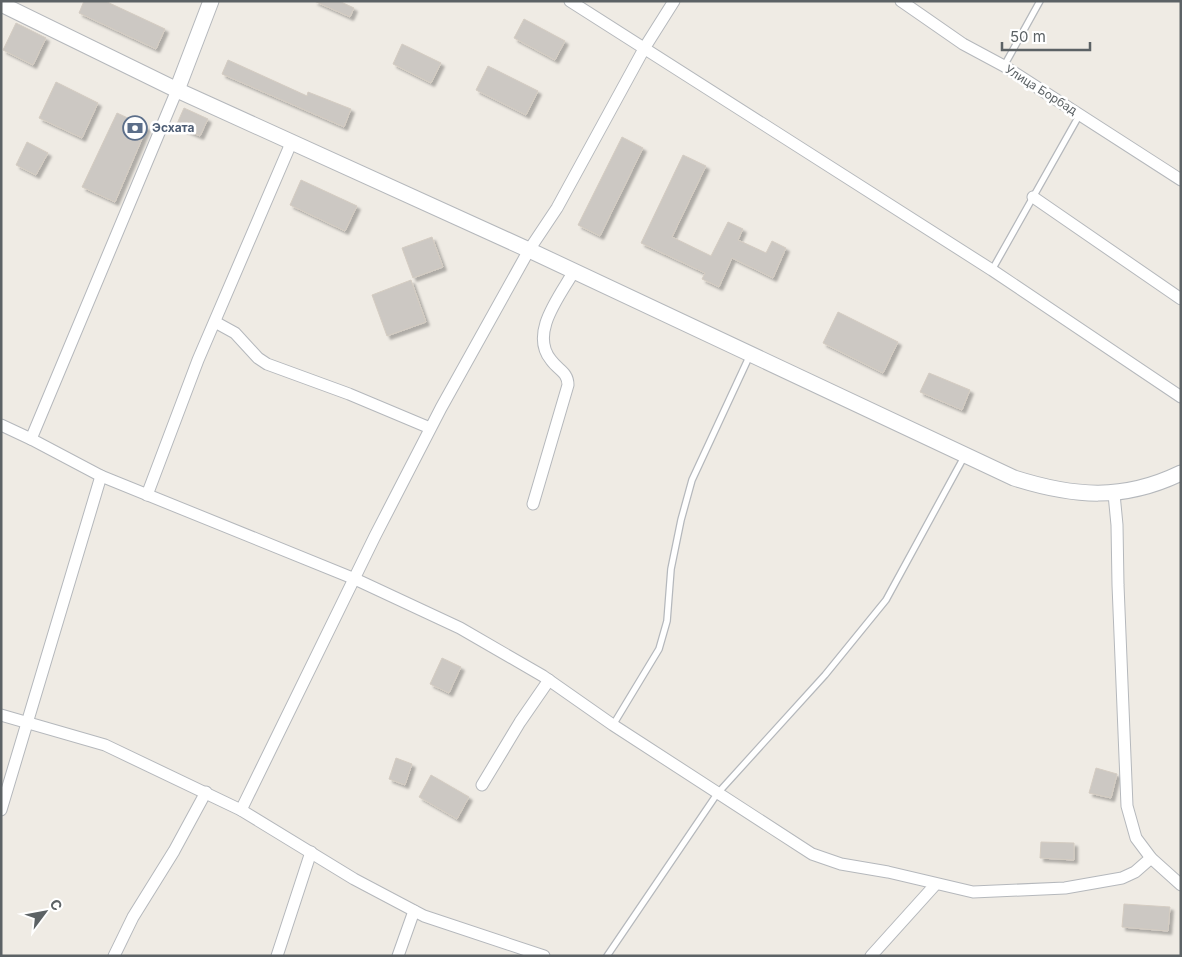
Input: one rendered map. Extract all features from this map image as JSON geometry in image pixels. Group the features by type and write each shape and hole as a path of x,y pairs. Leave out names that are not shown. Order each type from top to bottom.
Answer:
{"street":[{"path":"30,439 178,90 211,1"},
{"path":"570,1 645,47 992,270 1181,397"},
{"path":"240,810 430,428 529,250 557,208 645,47 674,1"},
{"name":"Улица Борбад","path":"901,1 963,44 1004,66 1181,180"},
{"path":"1,4 178,90 529,250 1014,478 1042,487 1076,493 1114,494 1180,476"},
{"path":"147,495 214,322 292,141"},
{"path":"1033,197 1181,299"},
{"path":"533,504 568,385 568,379 563,371 552,362 544,350 543,332 552,310 574,272"},
{"path":"214,322 235,333 258,358 267,364 349,394 430,428"},
{"path":"1,425 101,476 355,579 460,628 549,680 613,725 812,854 841,864 888,872 935,885 973,892 1066,888 1122,878 1135,872 1151,858"},
{"path":"2,802 101,476"},
{"path":"1114,494 1117,525 1127,806 1136,838 1151,858 1181,885"},
{"path":"482,785 520,722 549,680"},
{"path":"1,715 105,745 240,810 414,911 450,926 544,956"},
{"path":"114,956 133,917 174,852 206,792"},
{"path":"277,956 311,852"},
{"path":"871,956 935,885"},
{"path":"398,956 414,911"}],"lane":[{"path":"1004,66 1040,1"},
{"path":"992,270 1080,114"},
{"path":"613,725 659,649 667,621 671,569 680,520 692,480 750,355"},
{"path":"607,956 718,794 825,675 886,600 965,455"}],"building":[{"path":"84,1 105,1 165,29 156,49 79,13"},
{"path":"314,1 339,1 354,8 350,17"},
{"path":"524,19 565,41 555,60 514,38"},
{"path":"16,23 46,38 33,65 3,50"},
{"path":"402,44 441,63 431,83 393,64"},
{"path":"228,60 307,96 308,92 351,109 344,127 222,74"},
{"path":"488,66 538,91 526,115 476,90"},
{"path":"56,82 98,103 82,138 39,118"},
{"path":"184,108 208,119 200,136 176,126"},
{"path":"117,113 147,127 115,202 82,187"},
{"path":"622,137 643,148 600,236 578,225"},
{"path":"27,142 48,153 36,175 16,165"},
{"path":"683,155 706,166 672,237 711,256 728,222 743,229 738,240 766,253 772,241 786,248 773,278 732,258 719,287 702,279 705,273 641,243"},
{"path":"301,180 357,206 345,231 290,205"},
{"path":"432,237 443,267 413,278 402,248"},
{"path":"411,280 426,322 387,336 372,295"},
{"path":"838,312 898,342 883,373 823,343"},
{"path":"929,373 970,390 962,410 920,392"},
{"path":"442,658 461,667 449,693 430,684"},
{"path":"396,758 412,764 405,785 389,779"},
{"path":"1096,768 1117,774 1111,798 1089,793"},
{"path":"431,775 469,797 457,819 419,797"},
{"path":"1041,842 1074,843 1074,860 1040,858"},
{"path":"1124,904 1170,907 1168,931 1122,927"}],"place":[{"name":"Эсхата","path":"135,128"}]}
